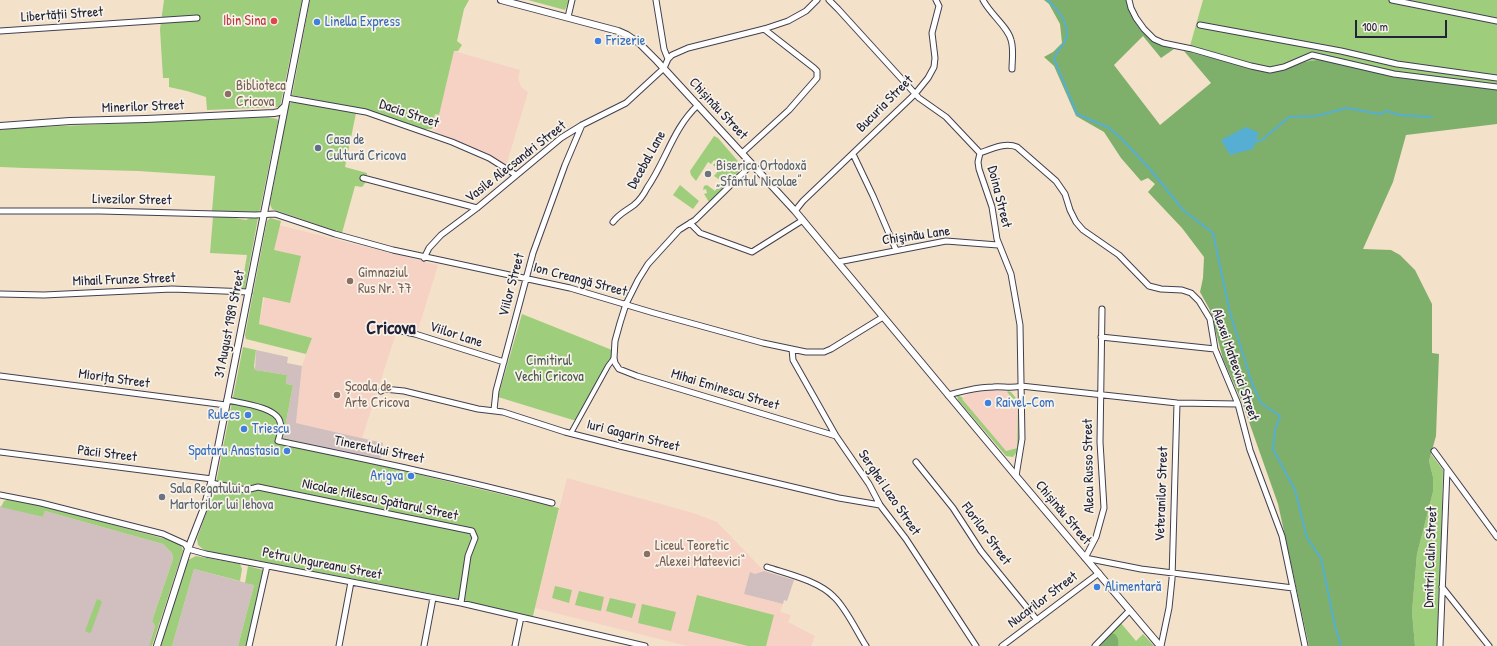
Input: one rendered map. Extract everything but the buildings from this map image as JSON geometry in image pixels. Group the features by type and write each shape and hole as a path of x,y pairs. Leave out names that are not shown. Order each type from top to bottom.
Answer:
{"street":[{"name":"31 August 1989 Street","path":"156,646 188,549 202,515 211,481 306,0"},
{"name":"Chișinău Street","path":"501,0 612,28 627,34 639,42 803,220 1016,476 1161,646"},
{"path":"568,17 572,0"},
{"path":"656,0 664,49 668,59 678,52 688,48 788,22 806,11 817,0"},
{"name":"Doina Street","path":"829,0 915,94 946,117 980,153 978,162 979,169 992,207 998,245 1011,274 1018,305 1020,325 1022,439 1016,476"},
{"name":"Bucuria Street","path":"795,211 803,201 915,94 934,67 935,58 932,33 939,6 936,0"},
{"path":"982,0 992,14 1006,29 1011,39 1012,69"},
{"path":"1129,0 1136,18 1144,30 1154,39 1163,43 1192,49 1252,66 1270,70 1284,67 1312,55 1394,74 1497,87"},
{"path":"1392,0 1497,22"},
{"name":"Libertății Street","path":"0,30 196,18"},
{"path":"1200,25 1341,51 1397,64 1497,78"},
{"path":"742,153 789,110 817,78 817,71 814,68 764,29"},
{"name":"Vasile Alecsandri Street","path":"424,258 429,248 441,235 477,208 561,138 582,125 626,103 664,68 668,59"},
{"name":"Dacia Street","path":"287,98 366,112 452,142 489,158 516,175"},
{"name":"Decebal Lane","path":"613,222 642,197 680,125 698,105"},
{"name":"Minerilor Street","path":"0,126 70,121 274,113 282,110 285,106"},
{"name":"Viilor Street","path":"494,410 496,391 533,253 565,165 582,125"},
{"name":"Alexei Mateevici Street","path":"980,153 995,148 1012,145 1027,155 1062,189 1076,222 1083,230 1123,259 1144,282 1155,288 1186,290 1195,296 1210,319 1215,350 1238,404 1250,450 1282,536 1305,646"},
{"path":"853,154 896,250"},
{"path":"571,433 608,366 614,358 615,341 626,304 648,264 679,230 690,223 752,164"},
{"path":"363,178 477,208"},
{"name":"Livezilor Street","path":"0,211 100,210 264,215"},
{"name":"Ion Creangă Street","path":"264,215 275,214 363,243 424,258 570,288 749,339 806,352 824,352 883,317"},
{"path":"690,223 700,233 752,252 803,220"},
{"name":"Chişinău Lane","path":"838,262 946,241 998,245"},
{"name":"Mihail Frunze Street","path":"0,294 59,294 166,289 248,292"},
{"name":"Alecu Russo Street","path":"1085,558 1096,537 1104,508 1100,442 1102,310"},
{"name":"Viilor Lane","path":"401,331 504,362"},
{"path":"1101,338 1215,350"},
{"name":"Serghei Lazo Street","path":"792,349 793,360 836,436 880,505 910,545 976,646"},
{"name":"Mihai Eminescu Street","path":"614,358 614,363 619,369 636,376 836,436"},
{"name":"Miorița Street","path":"0,376 226,403"},
{"path":"948,395 968,389 993,386 1010,388 1021,386 1177,403 1238,404"},
{"name":"Iuri Gagarin Street","path":"381,391 384,389 404,391 478,410 494,410 571,433 839,498 880,505"},
{"name":"Tineretului Street","path":"226,403 264,409 273,413 278,417 280,422 281,431 278,441 391,464 552,503"},
{"name":"Veteranilor Street","path":"1161,646 1169,608 1172,573 1177,403"},
{"path":"1434,451 1497,537"},
{"name":"Păcii Street","path":"0,452 211,481"},
{"name":"Florilor Street","path":"916,462 953,508 981,551 1037,620"},
{"name":"Dmitrii Calin Street","path":"1440,646 1447,469"},
{"name":"Nicolae Milescu Spătarul Street","path":"211,481 246,490 258,487 472,531 475,538 468,556 461,603"},
{"name":"Petru Ungureanu Street","path":"0,495 41,503 163,534 185,544 188,549 206,554 461,603 645,646"},
{"path":"1085,558 1141,569 1294,588"},
{"path":"249,646 267,566"},
{"path":"767,567 807,581 830,593 841,605 866,646"},
{"name":"Nucarilor Street","path":"1002,646 1099,573"},
{"path":"339,646 351,582"},
{"path":"1442,587 1489,646"},
{"path":"424,646 432,598"},
{"path":"1094,646 1130,610"},
{"path":"515,646 521,617"}],"shaded area":[{"path":"454,51 520,70 518,78 521,87 528,92 506,166 493,157 432,129 435,113 439,114"},
{"path":"696,75 710,91 702,98 688,82"},
{"name":"Gimnaziul Rus Nr. 77","path":"279,225 438,265 418,330 399,324 362,438 296,423 302,366 312,338 259,324"},
{"path":"256,350 288,357 287,363 302,366 296,423 383,443 380,460 283,438 293,385 286,384 287,375 255,370"},
{"name":"Raivel-Com","path":"989,389 1007,392 1018,405 1017,448 1005,451 961,399 970,392"},
{"name":"Liceul Teoretic „Alexei Mateevici“","path":"567,478 693,513 717,522 764,571 755,574 744,594 783,604 780,612 791,615 788,622 815,636 811,646 687,646 535,608"},
{"path":"0,506 43,517 45,511 163,544 172,553 173,559 152,621 155,626 149,646 0,646"},
{"path":"194,569 254,585 238,646 172,646"},
{"path":"764,571 794,580 787,601 784,600 783,604 744,594 750,572 755,574"}],"green space":[{"path":"164,0 302,0 280,107 207,110 206,97 169,87 169,78 163,78 160,29"},
{"path":"310,0 469,0 464,9 457,41 462,45 458,51 454,51 439,115 435,114 432,129 424,129 366,110 292,95"},
{"path":"528,0 569,0 565,10"},
{"path":"1044,0 1128,0 1135,18 1144,32 1156,41 1174,49 1161,58 1143,36 1114,65 1160,125 1211,83 1184,51 1271,72 1284,70 1304,62 1323,59 1393,77 1497,89 1497,124 1406,135 1393,182 1363,249 1391,250 1400,255 1415,270 1432,304 1432,353 1439,354 1436,436 1429,461 1433,477 1433,492 1417,554 1412,612 1415,646 1309,646 1278,504 1242,402 1223,359 1210,310 1200,292 1203,278 1204,257 1182,228 1148,192 1155,184 1148,178 1141,181 1121,158 1104,132 1076,116 1054,66 1044,57 1053,52 1062,43 1060,24 1049,4"},
{"path":"1203,0 1497,0 1497,89 1393,77 1323,59 1304,62 1284,70 1271,72 1184,51 1185,46 1190,46"},
{"path":"293,101 356,113 345,167 367,173 366,182 362,187 355,186 342,233 272,209 270,204 289,104"},
{"path":"268,117 277,119 278,121 260,210 258,212 212,211 215,176 138,171 0,167 0,130 16,128"},
{"path":"714,136 718,138 743,167 709,202 704,194 707,193 706,189 703,190 704,186 707,185 715,191 725,177 723,176 720,180 714,176 719,170 713,165 716,162 714,160 711,164 708,162 696,181 691,175 690,171"},
{"path":"680,185 699,201 693,209 673,195"},
{"path":"213,217 228,217 246,220 252,217 258,218 245,288 241,290 247,255 210,253"},
{"path":"270,218 281,221 274,250 301,256 290,303 263,297 259,324 312,338 306,354 246,339 245,335 267,221"},
{"name":"Cimitirul Vechi Cricova","path":"522,314 612,350 612,357 576,420 498,397"},
{"path":"243,347 256,350 255,370 287,375 286,384 293,385 283,438 380,460 387,467 559,508 532,620 460,599 217,553 204,550 198,545 197,539 215,488"},
{"path":"1007,392 1011,392 1021,404 1019,449 1013,457 1006,456 958,400 957,396 958,395 963,398 962,399 1006,451 1017,448 1018,405"},
{"path":"1431,454 1443,470 1438,646 1415,646 1412,612 1417,554 1433,492 1433,477 1429,461"},
{"path":"9,499 46,507 177,542 181,545 183,551 152,646 149,646 155,626 152,621 173,559 172,553 163,544 45,511 43,517 1,507 4,501"},
{"path":"196,556 240,564 242,569 240,581 194,569 172,646 160,646 188,560"},
{"path":"248,566 263,570 246,646 238,646 254,585 245,583"},
{"path":"555,586 572,590 569,603 552,598"},
{"path":"579,591 604,597 601,611 575,605"},
{"path":"697,595 774,615 766,646 748,646 688,631"},
{"path":"610,598 636,604 632,618 606,611"},
{"path":"97,599 102,602 91,632 89,633 85,631"},
{"path":"642,604 676,612 671,631 638,623"},
{"path":"1120,622 1136,641 1143,634 1154,646 1097,646"},
{"path":"1111,633 1118,638 1118,646 1099,646"}],"water":[{"path":"1246,127 1259,133 1253,149 1230,155 1221,140"}],"waterway":[{"path":"1047,0 1059,13 1065,23 1067,34 1066,39 1054,59 1077,114 1109,128 1122,139 1150,169 1183,210 1213,233 1230,313 1252,383 1261,403 1280,416 1275,430 1273,449 1295,490 1307,538 1321,558 1335,626 1341,646"},
{"path":"1255,142 1262,140 1289,117 1316,116 1347,108 1379,114 1387,111 1399,115 1432,117"}],"place":[{"name":"Ibin Sina","path":"274,21"},
{"name":"Linella Express","path":"317,22"},
{"name":"Frizerie","path":"598,41"},
{"name":"Biblioteca Cricova","path":"228,94"},
{"name":"Casa de Cultură Cricova","path":"318,148"},
{"name":"Biserica Ortodoxă „Sfântul Nicolae”","path":"708,174"},
{"name":"Gimnaziul Rus Nr. 77","path":"350,281"},
{"name":"Școala de Arte Cricova","path":"337,395"},
{"name":"Raivel-Com","path":"988,403"},
{"name":"Rulecs","path":"248,415"},
{"name":"Triescu","path":"244,429"},
{"name":"Spataru Anastasia","path":"287,451"},
{"name":"Arigva","path":"411,476"},
{"name":"Sala Regatului a Martorilor lui Iehova","path":"162,497"},
{"name":"Liceul Teoretic „Alexei Mateevici“","path":"647,554"},
{"name":"Alimentară","path":"1097,587"}],"district":[{"name":"Cricova","path":"391,329"}]}
